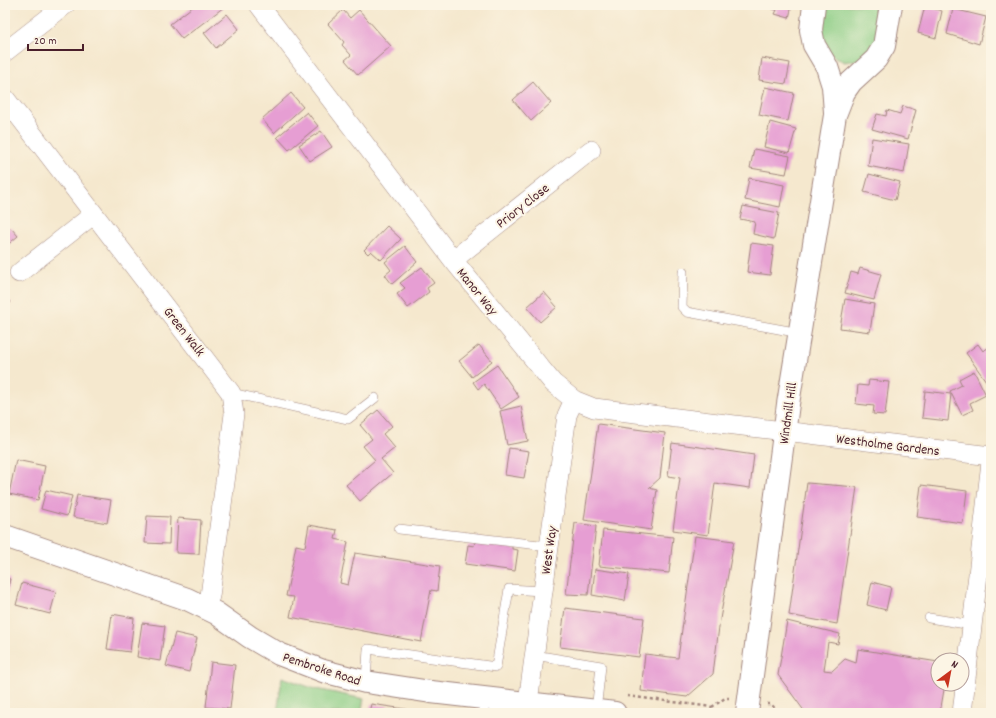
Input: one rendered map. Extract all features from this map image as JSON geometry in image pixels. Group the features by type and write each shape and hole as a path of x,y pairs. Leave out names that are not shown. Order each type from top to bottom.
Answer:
{"street":[{"path":"5,52 65,5"},
{"name":"Windmill Hill","path":"814,5 811,30 814,45 827,67 833,86 835,115"},
{"name":"Windmill Hill","path":"747,713 784,431 835,115 844,92 852,82 876,59 884,46 891,5"},
{"name":"Manor Way","path":"266,9 453,260 553,383 574,400 594,408 784,431"},
{"name":"Green Walk","path":"5,98 231,393 234,414 210,596 205,608"},
{"name":"Priory Close","path":"453,260 591,150"},
{"path":"19,273 94,214"},
{"name":"West Way","path":"528,702 567,415 574,400"},
{"name":"Westholme Gardens","path":"784,431 991,456"},
{"path":"962,713 991,462"},
{"name":"Pembroke Road","path":"5,536 157,587 205,608 260,643 292,660 323,671 366,682 484,706 528,702 606,712"}],"lane":[{"path":"684,272 682,307 687,312 800,333"},
{"path":"231,393 348,420 375,398"},
{"path":"399,529 548,546"},
{"path":"366,682 368,649 496,667 509,589 542,591"},
{"path":"929,618 972,625"},
{"path":"534,655 601,666 606,712"}],"green space":[{"path":"821,5 883,5 877,44 863,59 844,62 828,53 817,33"},
{"path":"282,677 312,688 364,699 361,713 277,713"}],"building":[{"path":"195,5 223,5 224,7 182,39 170,24"},
{"path":"695,5 706,5 705,7"},
{"path":"764,5 792,5 789,18 775,14 777,10 764,7"},
{"path":"925,6 942,11 936,38 918,33"},
{"path":"953,9 986,17 979,44 947,34"},
{"path":"343,10 350,18 359,10 391,46 358,75 345,60 351,55 342,45 344,42 328,24"},
{"path":"227,14 239,29 216,48 204,33"},
{"path":"762,58 790,63 786,84 759,80"},
{"path":"533,82 551,103 531,121 513,100"},
{"path":"765,87 794,93 788,121 759,115"},
{"path":"291,93 303,107 274,133 262,119"},
{"path":"903,106 916,110 908,139 872,129 877,114 886,116 887,110 900,114"},
{"path":"307,112 318,126 289,150 277,137"},
{"path":"770,122 796,129 789,153 764,147"},
{"path":"321,131 332,147 310,161 299,145"},
{"path":"872,138 909,144 904,173 868,166"},
{"path":"754,149 790,156 786,174 750,168"},
{"path":"869,174 900,182 895,200 864,192"},
{"path":"749,178 784,185 780,207 745,200"},
{"path":"743,206 779,213 774,239 753,234 755,222 740,219"},
{"path":"5,224 18,236 5,247"},
{"path":"387,226 401,239 381,260 371,251 368,254 364,250"},
{"path":"751,243 774,246 770,275 747,272"},
{"path":"405,246 417,262 392,284 385,275 391,270 385,262"},
{"path":"422,267 434,283 427,288 429,292 408,308 397,294 405,288 400,283"},
{"path":"860,268 881,274 874,300 845,293 851,272 858,274"},
{"path":"544,292 557,307 540,322 527,307"},
{"path":"5,296 11,302 5,308"},
{"path":"845,299 874,304 870,332 840,328"},
{"path":"978,344 983,351 991,346 991,378 986,381 966,353"},
{"path":"479,345 492,361 472,377 459,361"},
{"path":"497,365 519,397 501,409 484,384 478,389 473,382"},
{"path":"974,371 986,395 970,403 973,410 962,415 950,391 962,385 959,379"},
{"path":"869,380 889,382 885,415 873,414 874,406 856,404 858,385 868,386"},
{"path":"925,391 951,394 948,421 922,418"},
{"path":"521,406 528,441 507,445 500,411"},
{"path":"378,410 392,426 383,434 395,448 381,459 393,473 360,501 346,485 375,460 363,446 372,439 360,425"},
{"path":"598,424 665,433 660,478 649,488 657,490 651,530 584,520"},
{"path":"672,443 754,455 750,488 715,483 708,535 673,530 680,478 668,476"},
{"path":"509,448 529,451 524,478 505,475"},
{"path":"16,460 45,466 38,500 9,494"},
{"path":"807,483 857,487 837,624 789,615"},
{"path":"921,485 967,491 963,523 917,517"},
{"path":"46,490 72,496 67,516 41,509"},
{"path":"77,495 111,500 107,523 73,517"},
{"path":"147,516 170,517 169,544 145,543"},
{"path":"178,518 201,520 199,554 176,553"},
{"path":"575,523 596,526 588,595 566,594"},
{"path":"309,525 337,530 335,539 348,542 340,583 348,585 355,553 440,566 437,591 431,590 421,642 290,617 294,597 286,596 296,545 305,547"},
{"path":"603,530 673,537 669,573 599,566"},
{"path":"695,536 734,541 720,619 713,674 687,697 641,691 645,654 678,658"},
{"path":"476,538 512,544 512,549 518,550 515,571 465,564 468,545 474,546"},
{"path":"595,569 629,574 625,601 592,595"},
{"path":"5,578 10,579 6,597 5,596"},
{"path":"872,582 891,587 886,610 867,605"},
{"path":"22,583 56,592 50,614 16,605"},
{"path":"565,608 644,618 639,657 560,647"},
{"path":"112,614 134,618 130,652 107,649"},
{"path":"787,621 840,634 838,644 828,642 824,670 832,671 845,659 856,663 858,649 930,661 930,692 944,692 940,713 805,712 778,675"},
{"path":"142,623 165,626 160,661 137,657"},
{"path":"175,633 197,638 189,672 166,666"},
{"path":"990,658 991,669 989,669"},
{"path":"211,662 235,665 230,709 206,707"},
{"path":"371,704 425,712 425,713 369,713"}]}
